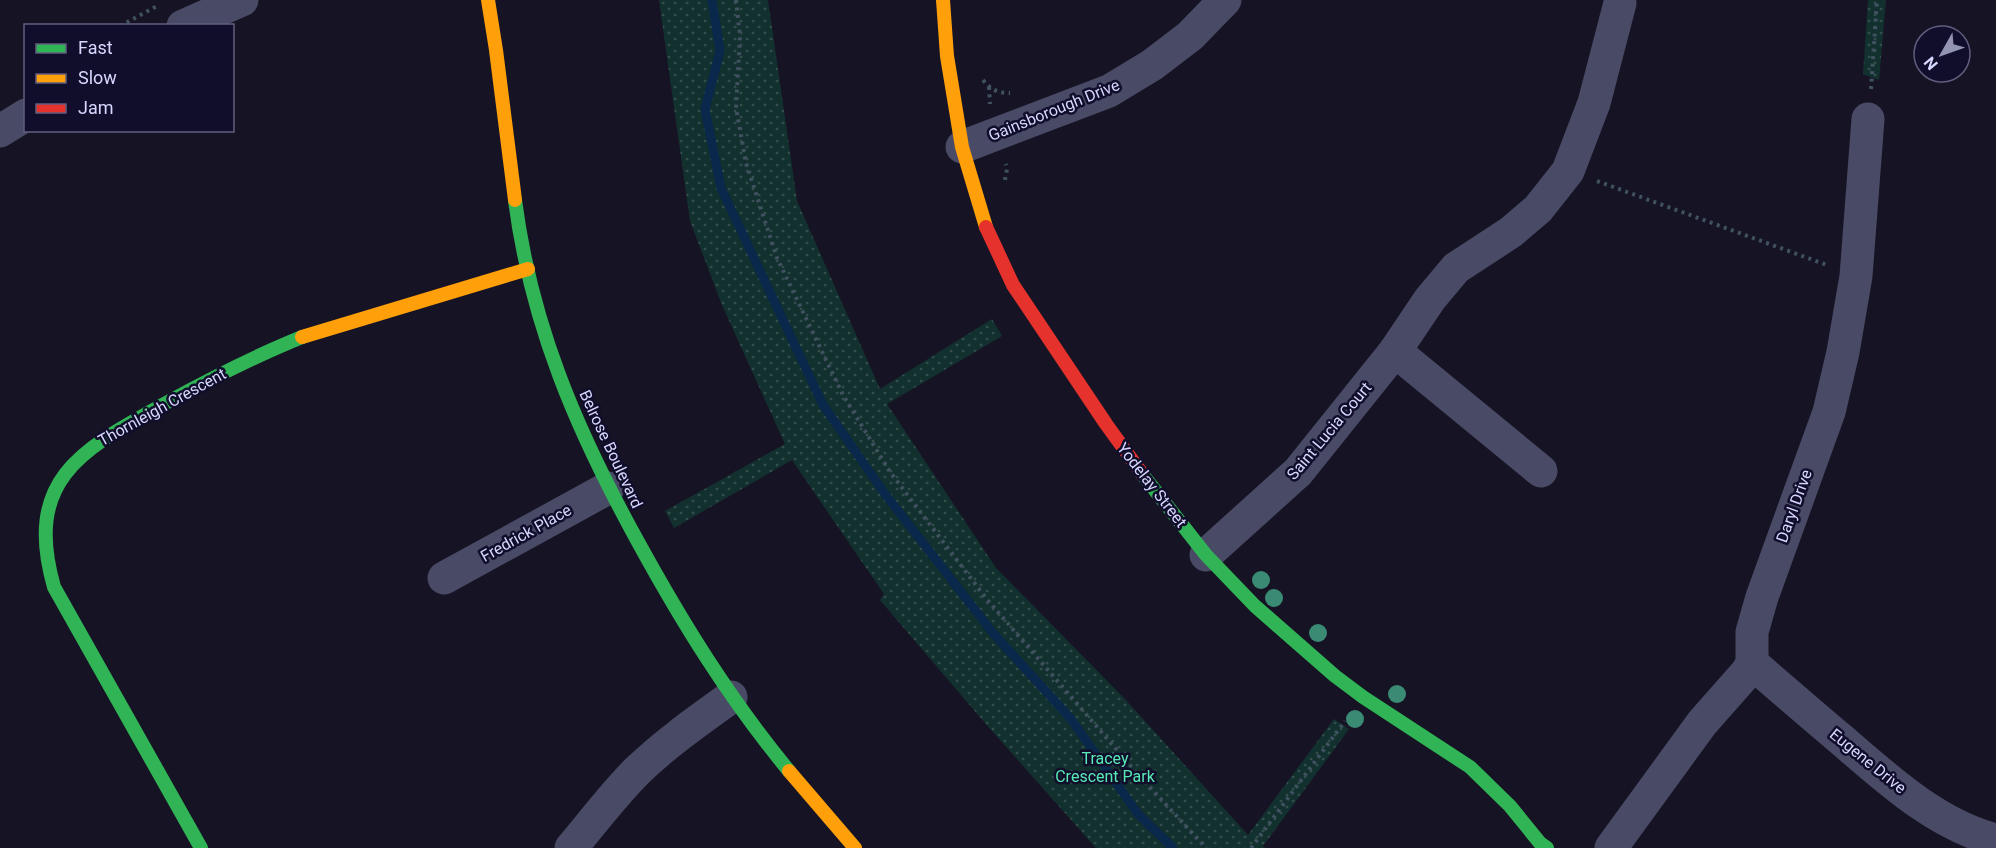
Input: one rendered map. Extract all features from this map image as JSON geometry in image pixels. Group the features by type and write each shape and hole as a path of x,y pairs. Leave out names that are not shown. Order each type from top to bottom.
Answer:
{"street":[{"path":"174,14 242,0"},
{"name":"Belrose Boulevard","path":"488,0 496,41 515,205 538,311 570,405 608,488 667,596 698,647 731,697 770,748 855,848"},
{"name":"Yodelay Street","path":"943,0 947,56 962,147 982,221 1013,285 1106,424 1152,488 1206,555 1235,586 1292,640 1363,697 1470,767 1510,806 1540,843 1547,848"},
{"name":"Gainsborough Drive","path":"962,147 1109,91 1152,65 1190,36 1226,0"},
{"name":"Saint Lucia Court","path":"1206,555 1298,472 1395,351 1430,299 1456,268 1511,232 1538,209 1568,171 1594,103 1620,3"},
{"path":"0,131 24,116"},
{"name":"Daryl Drive","path":"1752,663 1752,632 1762,597 1829,411 1843,352 1856,276 1868,119"},
{"name":"Thornleigh Crescent","path":"201,848 54,587 46,562 45,532 48,507 58,484 73,463 94,444 256,357 323,330 528,269"},
{"path":"1395,351 1541,471"},
{"name":"Fredrick Place","path":"444,578 608,488"},
{"path":"1611,848 1702,723 1747,672 1752,663"},
{"name":"Eugene Drive","path":"1752,663 1893,784 1931,810 1973,834 1996,840"},
{"path":"571,848 639,769 731,697"}],"path":[{"path":"736,0 740,36 736,108 746,163 777,258 843,395 890,472 985,597 1135,771 1206,848"},
{"path":"1868,119 1877,0"},
{"path":"129,24 174,14"},
{"path":"979,70 989,87 998,92 1017,92"},
{"path":"1568,171 1856,276"},
{"path":"1251,848 1363,697"}],"green space":[{"name":"Tracey Crescent Park","path":"659,0 768,0 797,201 880,389 992,319 1002,336 887,404 996,568 1124,698 1248,835 1334,719 1349,729 1263,846 1265,848 1096,848 880,600 884,594 792,460 674,528 665,511 785,444 722,305 690,221"},
{"path":"1868,0 1886,0 1879,80 1863,74"}],"waterway":[{"path":"712,0 720,51 705,109 721,188 823,405 885,494 993,633 1071,719 1138,814 1173,848"}],"traffic: fast":[{"path":"515,200 532,291 545,334 559,376 595,458 637,540 689,631 746,716 789,771"},
{"path":"201,848 54,587 47,550 47,519 54,493 67,471 109,436 216,377 302,337"},
{"path":"1143,475 1206,555 1255,606 1335,676 1363,697 1470,767 1510,806 1540,843 1547,848"}],"traffic: slow":[{"path":"488,0 515,200"},
{"path":"943,0 947,56 962,147 986,227"},
{"path":"302,337 528,269"},
{"path":"789,771 855,848"}],"traffic: jam":[{"path":"986,227 1013,285 1143,475"}]}
